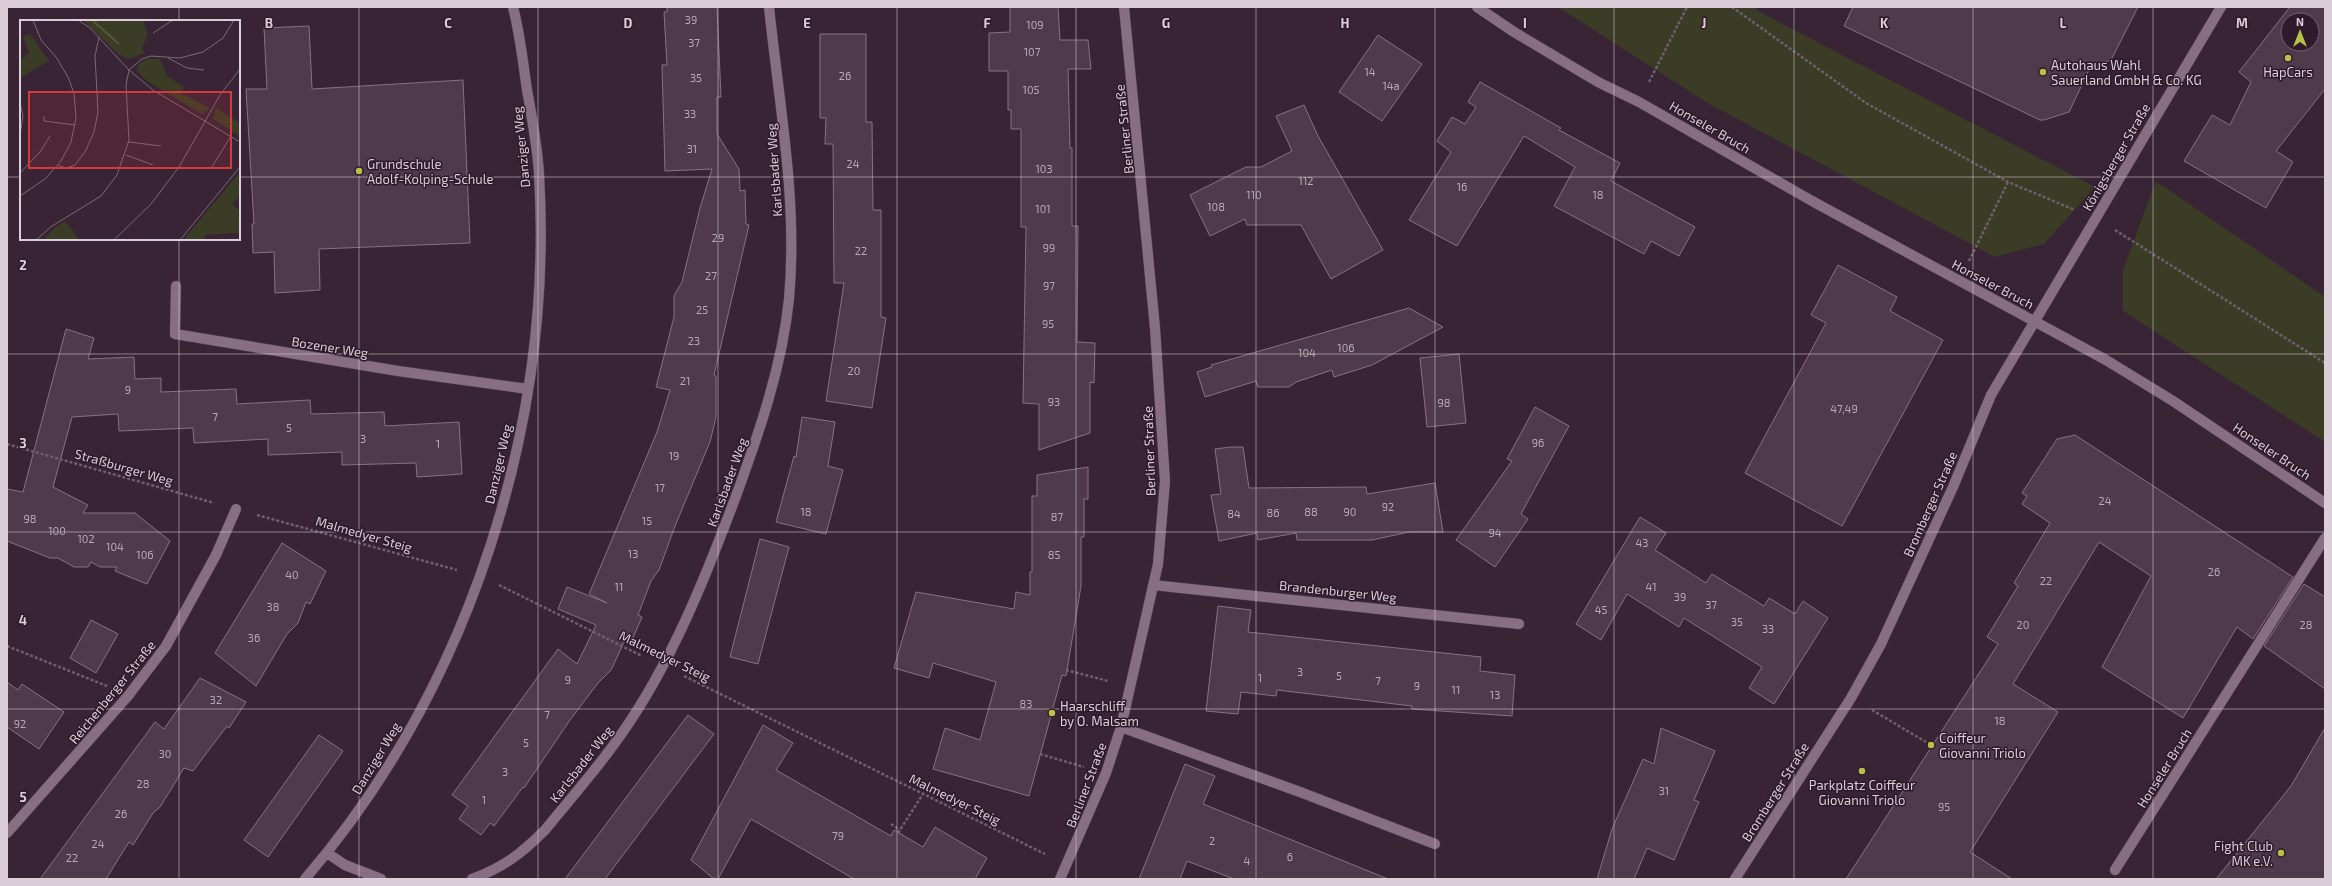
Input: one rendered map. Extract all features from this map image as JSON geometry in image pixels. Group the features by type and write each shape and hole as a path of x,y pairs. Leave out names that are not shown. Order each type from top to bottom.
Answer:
{"street":[{"name":"Danziger Weg","path":"305,879 327,853 370,796 391,762 459,630 479,577 510,485 528,389 538,306 539,172 513,7"},
{"name":"Karlsbader Weg","path":"472,879 501,868 545,830 620,736 662,666 678,634 720,538 749,462 778,363 789,299 790,189 784,123 769,7"},
{"name":"Berliner Straße","path":"1060,879 1068,865 1106,773 1121,727 1158,564 1165,481 1155,328 1124,7"},
{"name":"Honseler Bruch","path":"1477,7 1514,32 1598,82 1639,102 1812,201 2106,360 2173,401 2325,503"},
{"name":"Königsberger Straße","path":"2034,321 2221,7"},
{"name":"Bozener Weg","path":"176,286 175,334 383,368 528,389"},
{"name":"Bromberger Straße","path":"1735,879 1850,698 1884,637 1953,487 1991,395 2034,321"},
{"name":"Reichenberger Straße","path":"7,833 128,696 166,646 196,595 216,555 236,509"},
{"name":"Honseler Bruch","path":"2115,870 2325,538"},
{"name":"Brandenburger Weg","path":"1153,585 1519,624"},
{"path":"1121,727 1300,792 1435,844"},
{"path":"327,853 345,865 380,879"}],"path":[{"path":"1639,102 1687,7"},
{"path":"1732,7 1866,103 2008,182 2096,218 2325,363"},
{"path":"1959,281 2008,182"},
{"name":"Straßburger Weg","path":"7,444 236,509"},
{"name":"Malmedyer Steig","path":"236,509 479,577 1068,865"},
{"path":"7,646 128,696"},
{"path":"1066,670 1100,678"},
{"path":"1850,698 1926,742"},
{"name":"Berliner Straße","path":"1040,754 1075,764"},
{"path":"891,824 899,832 923,794"}],"green space":[{"path":"1558,7 1757,7 1756,10 2095,187 2044,244 1995,257 1706,102"},
{"path":"2156,181 2325,297 2325,442 2123,311 2123,270"}],"building":[{"path":"667,7 717,7 721,97 717,97 717,134 739,169 740,191 745,190 746,224 749,225 714,375 716,376 716,417 710,442 675,526 659,570 651,581 638,615 642,617 632,640 626,638 611,670 598,683 570,720 524,788 523,787 494,826 490,823 481,835 459,819 468,806 452,795 558,649 577,664 596,625 558,609 567,587 607,603 589,594 657,432 670,390 656,387 674,317 674,296 682,282 700,208 712,169 665,171 662,65 667,65 664,12 667,12"},
{"path":"1010,7 1058,7 1060,40 1088,40 1091,69 1068,69 1070,148 1072,148 1072,226 1078,226 1077,342 1095,343 1094,383 1090,382 1090,433 1039,450 1039,404 1023,403 1026,227 1021,227 1021,129 1011,129 1011,110 1008,110 1008,71 989,71 989,33 1010,32"},
{"path":"1853,7 2138,7 2111,60 2090,68 2069,112 2040,120 1844,26"},
{"path":"2290,7 2325,7 2325,89 2276,151 2293,162 2266,208 2184,161 2212,115 2230,125 2251,82 2239,72 2280,20 2280,52 2320,52 2320,12 2286,12"},
{"name":"Grundschule Adolf-Kolping-Schule","path":"309,26 312,89 463,80 470,243 319,249 320,290 275,293 274,252 253,253 252,224 254,224 246,89 267,89 264,28"},
{"path":"820,34 866,34 866,122 872,122 873,210 881,210 881,317 886,318 872,408 826,401 844,283 834,283 833,144 825,144 826,118 820,118"},
{"path":"1378,35 1422,64 1382,121 1339,92"},
{"path":"1480,82 1561,128 1559,130 1620,163 1611,181 1695,227 1679,256 1651,241 1644,254 1554,206 1575,167 1524,136 1457,246 1409,220 1451,152 1437,141 1452,117 1465,124 1476,107 1468,102"},
{"path":"1304,105 1318,136 1383,250 1331,279 1301,225 1247,225 1245,219 1210,236 1190,195 1246,167 1261,167 1292,151 1276,116"},
{"path":"1838,265 1897,297 1890,311 1943,340 1842,526 1745,473 1826,323 1811,315"},
{"path":"1409,308 1443,327 1372,365 1334,377 1332,370 1296,382 1289,387 1258,387 1256,381 1205,397 1197,372 1212,367 1211,365"},
{"path":"66,329 94,338 88,359 134,357 135,379 161,378 161,392 236,389 237,404 310,400 311,414 384,412 385,426 459,422 462,474 417,477 416,463 342,465 342,452 268,455 268,439 194,443 193,428 119,431 118,414 72,417 53,487 88,505 83,513 135,513 170,541 147,584 115,571 117,567 100,567 91,562 88,567 74,567 58,558 50,558 7,541 7,489 23,492"},
{"path":"1459,354 1466,423 1427,427 1420,358"},
{"path":"1535,407 1569,426 1521,514 1528,519 1495,567 1456,540 1512,461 1507,459"},
{"path":"802,417 835,422 828,466 843,470 826,534 776,522 794,456 796,457"},
{"path":"2075,435 2293,577 2253,639 2237,627 2183,718 2102,667 2151,576 2099,542 2013,684 2058,712 1970,852 2012,879 1846,879 1998,644 1987,637 2018,586 2014,583 2050,523 2022,504 2027,496 2022,493 2057,439"},
{"path":"1243,447 1249,488 1366,487 1367,494 1435,483 1443,532 1409,532 1372,540 1297,540 1296,533 1258,540 1257,533 1219,541 1211,495 1221,494 1215,449"},
{"path":"1088,467 1088,499 1084,499 1084,537 1081,537 1081,586 1066,676 1062,675 1029,796 933,769 945,728 980,740 996,682 933,663 929,678 894,668 916,592 1014,609 1016,592 1030,595 1030,572 1032,572 1032,496 1037,496 1037,475"},
{"path":"1640,517 1666,533 1655,550 1706,583 1712,574 1764,606 1769,598 1795,614 1803,601 1828,618 1774,704 1749,688 1762,667 1684,618 1679,627 1627,594 1601,640 1576,624"},
{"path":"760,539 789,547 758,664 730,657"},
{"path":"282,543 326,571 310,604 306,602 298,623 287,634 256,686 215,653"},
{"path":"2304,584 2325,597 2325,689 2264,646"},
{"path":"1218,606 1251,610 1248,632 1481,657 1480,671 1515,675 1512,716 1412,709 1412,706 1277,690 1276,696 1241,692 1238,714 1206,711"},
{"path":"91,620 118,634 96,673 70,658"},
{"path":"200,678 246,702 229,728 227,726 193,771 184,768 160,807 153,813 133,845 129,842 106,879 40,879 155,722 164,729"},
{"path":"7,682 18,690 22,684 64,712 39,749 7,727"},
{"path":"688,715 714,734 605,879 565,879"},
{"path":"763,725 793,743 776,770 891,836 894,830 923,847 935,827 987,858 975,879 854,879 751,819 718,879 714,879 691,860"},
{"path":"1661,728 1715,751 1694,800 1699,802 1674,860 1647,848 1634,879 1597,879 1612,829 1643,759 1654,764"},
{"name":"Fight Club MK e.V.","path":"2325,728 2325,879 2216,879 2291,786"},
{"path":"319,735 343,751 268,857 244,840"},
{"path":"1185,764 1215,776 1203,804 1388,879 1234,879 1187,861 1180,879 1139,879"}],"place":[{"name":"HapCars","path":"2288,58"},
{"name":"Autohaus Wahl Sauerland GmbH & Co. KG","path":"2043,72"},
{"name":"Grundschule Adolf-Kolping-Schule","path":"359,171"},
{"name":"Haarschliff by O. Malsam","path":"1052,713"},
{"name":"Coiffeur Giovanni Triolo","path":"1931,745"},
{"name":"Parkplatz Coiffeur Giovanni Triolo","path":"1862,771"},
{"name":"Fight Club MK e.V.","path":"2281,853"}]}
